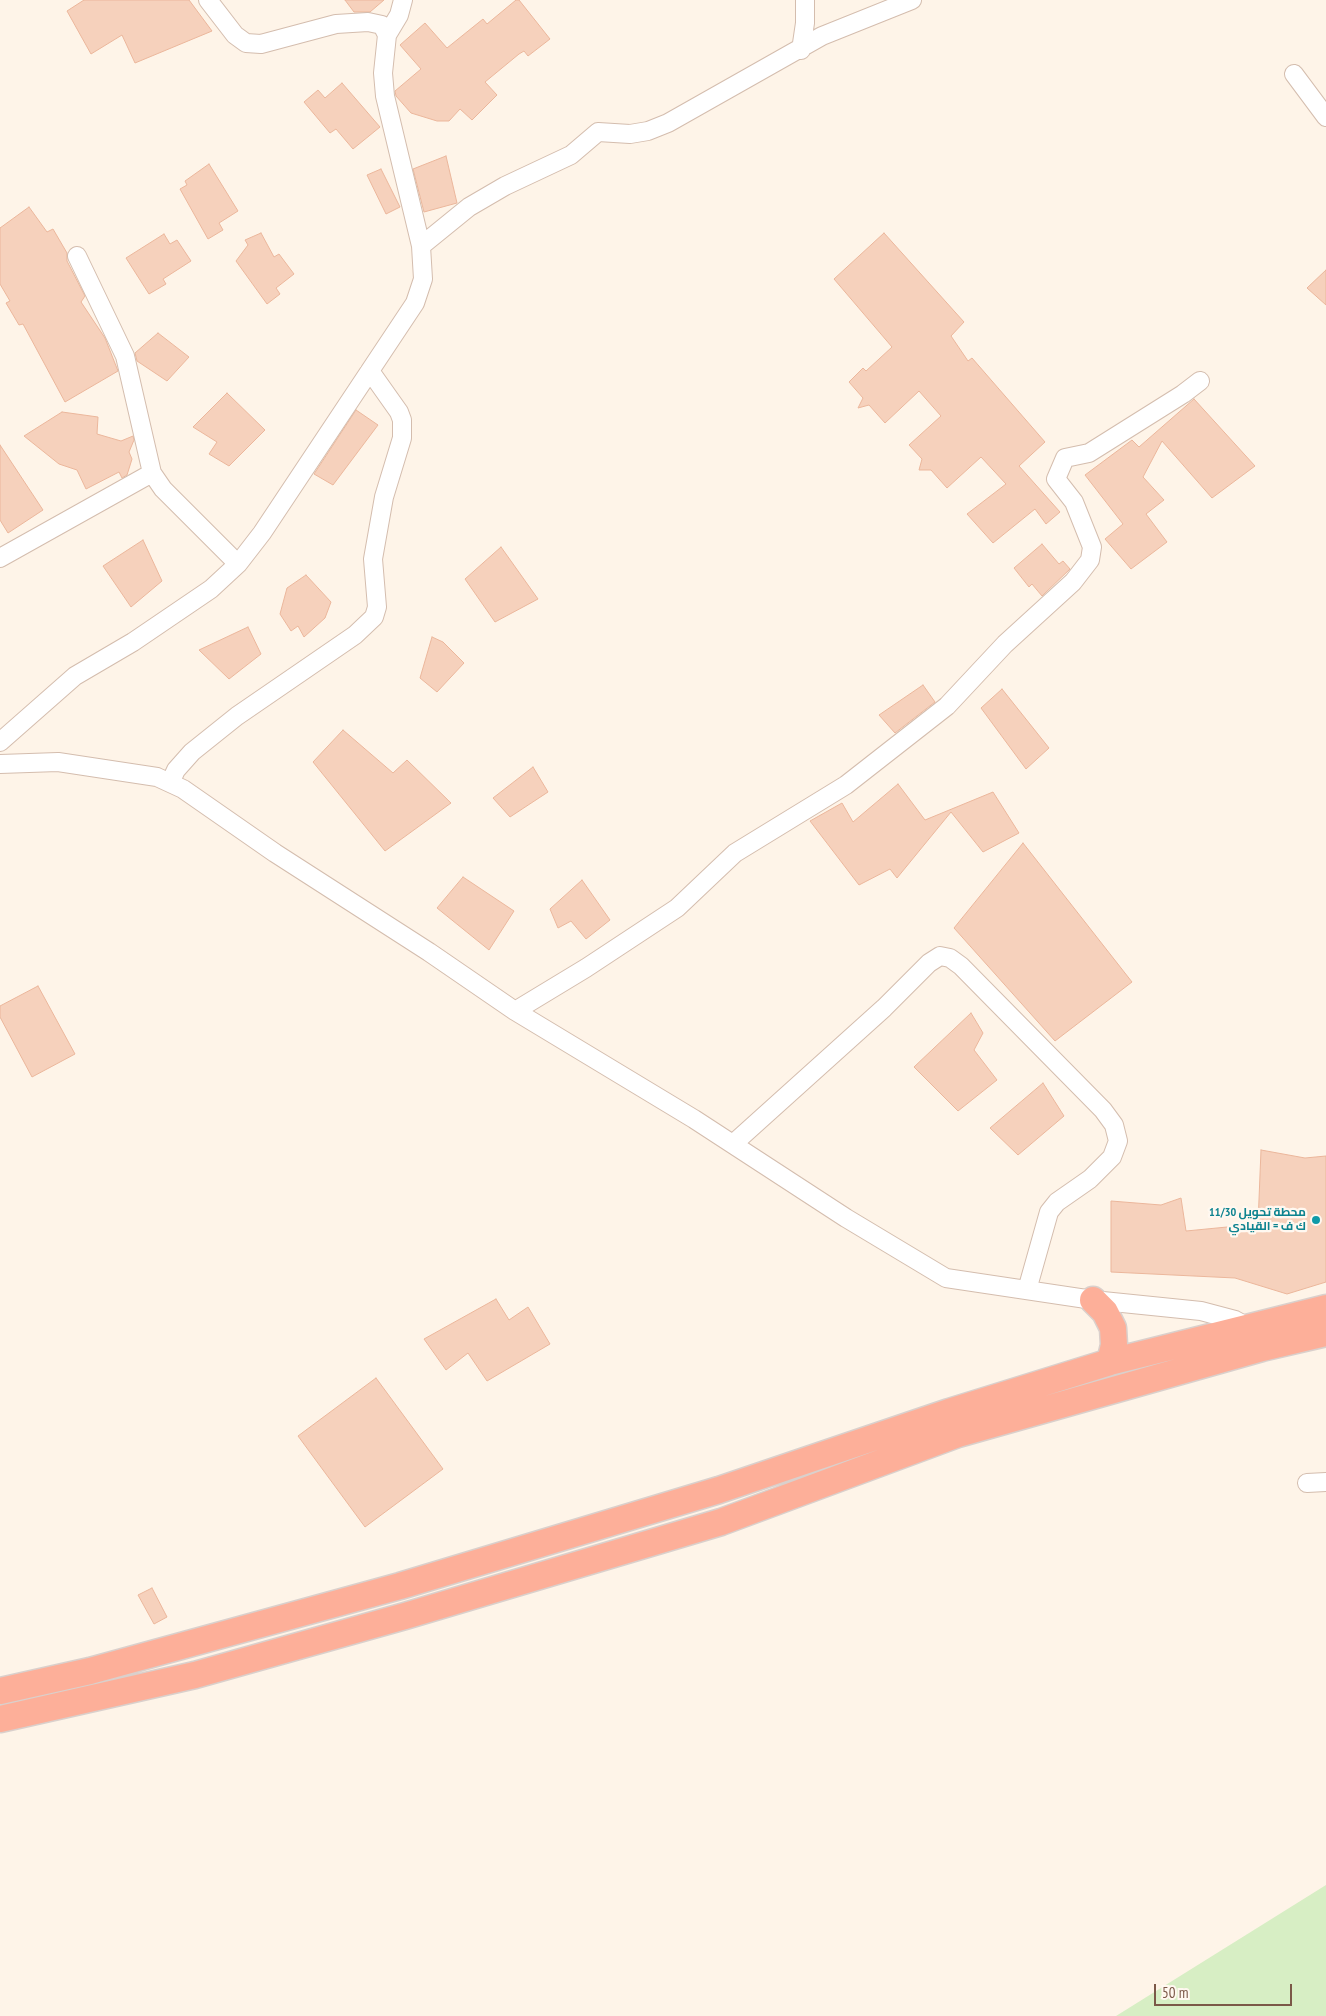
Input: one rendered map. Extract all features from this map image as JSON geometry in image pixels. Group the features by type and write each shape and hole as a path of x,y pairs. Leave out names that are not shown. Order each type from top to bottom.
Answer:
{"highway":[{"path":"1093,1300 1105,1312 1113,1328 1114,1345 1110,1362"},
{"path":"0,1691 90,1671 400,1586 719,1490 949,1412 1110,1362 1326,1308"},
{"path":"0,1719 195,1675 405,1616 721,1522 958,1434 1262,1348 1326,1333"}],"street":[{"path":"0,742 75,676 133,642 204,594 238,564 262,533 415,304 423,279 420,246 385,96 383,72 387,34 398,15 403,0"},
{"path":"801,50 805,23 805,0"},
{"path":"420,246 469,207 505,186 571,155 598,132 630,134 648,131 668,123 717,94 801,50 822,36 852,22 912,0"},
{"path":"213,2 235,35 246,43 262,44 336,24 360,22 382,25 387,34"},
{"path":"1294,74 1326,117"},
{"path":"77,256 125,356 152,473 163,489 238,564"},
{"path":"170,783 176,770 192,752 237,716 355,635 374,617 377,607 373,559 384,497 402,438 402,420 399,412 370,371"},
{"path":"515,1010 586,968 677,908 735,853 846,785 947,706 1005,644 1073,582 1090,560 1092,547 1074,502 1056,479 1065,458 1089,453 1183,394 1200,381"},
{"path":"0,558 152,473"},
{"path":"0,764 58,762 157,777 183,789 275,853 515,1010 733,1144 846,1218 946,1278 1093,1300 1201,1311 1235,1320 1248,1326 1262,1348"},
{"path":"733,1144 884,1008 929,963 940,956 950,958 961,966 1103,1110 1114,1125 1118,1141 1112,1156 1090,1179 1057,1202 1049,1212 1027,1290"},
{"path":"1308,1483 1326,1482"}],"green space":[{"path":"1326,1885 1326,2016 1116,2016"}],"building":[{"path":"84,0 189,0 212,31 135,63 122,35 91,54 67,11"},
{"path":"345,0 384,0 370,12 354,12"},
{"path":"516,0 519,0 550,39 528,56 524,51 519,54 485,82 497,95 472,120 460,109 449,121 437,121 411,113 396,96 395,91 421,69 400,45 425,23 447,48 483,19 487,24"},
{"path":"342,83 380,127 353,149 336,129 330,133 304,102 318,90 325,98"},
{"path":"446,156 457,203 424,212 413,169"},
{"path":"209,164 238,211 219,223 223,230 208,239 180,189 187,185 185,181"},
{"path":"381,169 400,207 386,214 367,175"},
{"path":"29,207 47,232 53,229 67,253 67,261 85,296 81,302 105,338 118,371 65,402 23,324 19,325 6,303 10,301 0,284 0,228"},
{"path":"261,233 274,257 279,254 294,274 276,288 280,294 267,304 236,261 248,245 245,240"},
{"path":"884,233 964,322 951,336 968,361 972,358 1045,442 1019,466 1060,512 1046,524 1035,509 993,543 967,514 1006,484 981,457 947,488 931,470 919,470 922,459 909,445 941,416 919,391 885,423 869,405 858,408 863,398 849,382 863,368 866,371 892,347 834,279"},
{"path":"164,234 170,244 177,240 191,261 163,279 166,284 149,294 126,258"},
{"path":"1326,270 1326,305 1307,288"},
{"path":"158,333 189,357 167,381 137,361 135,353"},
{"path":"227,393 265,430 229,466 209,454 217,442 193,427"},
{"path":"1194,399 1255,466 1212,498 1162,441 1143,477 1164,500 1146,514 1167,542 1131,569 1105,539 1123,524 1085,475 1132,440 1139,447"},
{"path":"356,410 378,425 333,485 314,474"},
{"path":"62,412 98,417 97,434 121,441 133,436 134,440 129,452 132,459 127,475 122,478 119,472 86,489 77,470 59,464 24,436"},
{"path":"0,445 43,510 8,533 0,520"},
{"path":"143,540 162,581 131,607 103,566"},
{"path":"1042,544 1059,564 1063,561 1070,569 1042,596 1032,584 1029,587 1014,568"},
{"path":"501,547 538,599 495,622 465,579"},
{"path":"306,575 331,602 325,618 304,637 298,626 291,631 280,614 287,588"},
{"path":"248,627 261,654 229,679 199,650"},
{"path":"432,637 443,642 464,663 437,692 420,678"},
{"path":"923,685 935,702 895,733 879,715"},
{"path":"1002,689 1049,748 1026,769 981,708"},
{"path":"343,730 393,773 407,760 451,803 385,851 313,762"},
{"path":"533,767 548,792 510,817 493,798"},
{"path":"898,784 925,820 993,792 1019,833 983,852 951,812 897,878 890,869 859,885 810,821 842,803 853,822"},
{"path":"1023,843 1132,982 1055,1041 954,928"},
{"path":"463,877 514,911 489,950 437,908"},
{"path":"582,880 610,920 586,939 571,921 558,928 550,909"},
{"path":"38,986 75,1054 32,1077 0,1017 0,1006"},
{"path":"971,1013 983,1033 974,1050 997,1080 958,1111 914,1067"},
{"path":"1043,1083 1064,1116 1018,1155 990,1128"},
{"path":"1261,1150 1305,1158 1326,1156 1326,1282 1287,1294 1235,1278 1111,1272 1111,1201 1161,1205 1181,1198 1186,1231 1258,1224"},
{"path":"496,1299 509,1320 528,1307 550,1344 487,1381 468,1353 446,1370 424,1339"},
{"path":"376,1378 443,1469 365,1527 298,1436"},
{"path":"152,1588 167,1617 154,1624 138,1595"}],"place":[{"name":"محطة تحويل 11/30 ك ف = القيادي","path":"1316,1220"}]}
